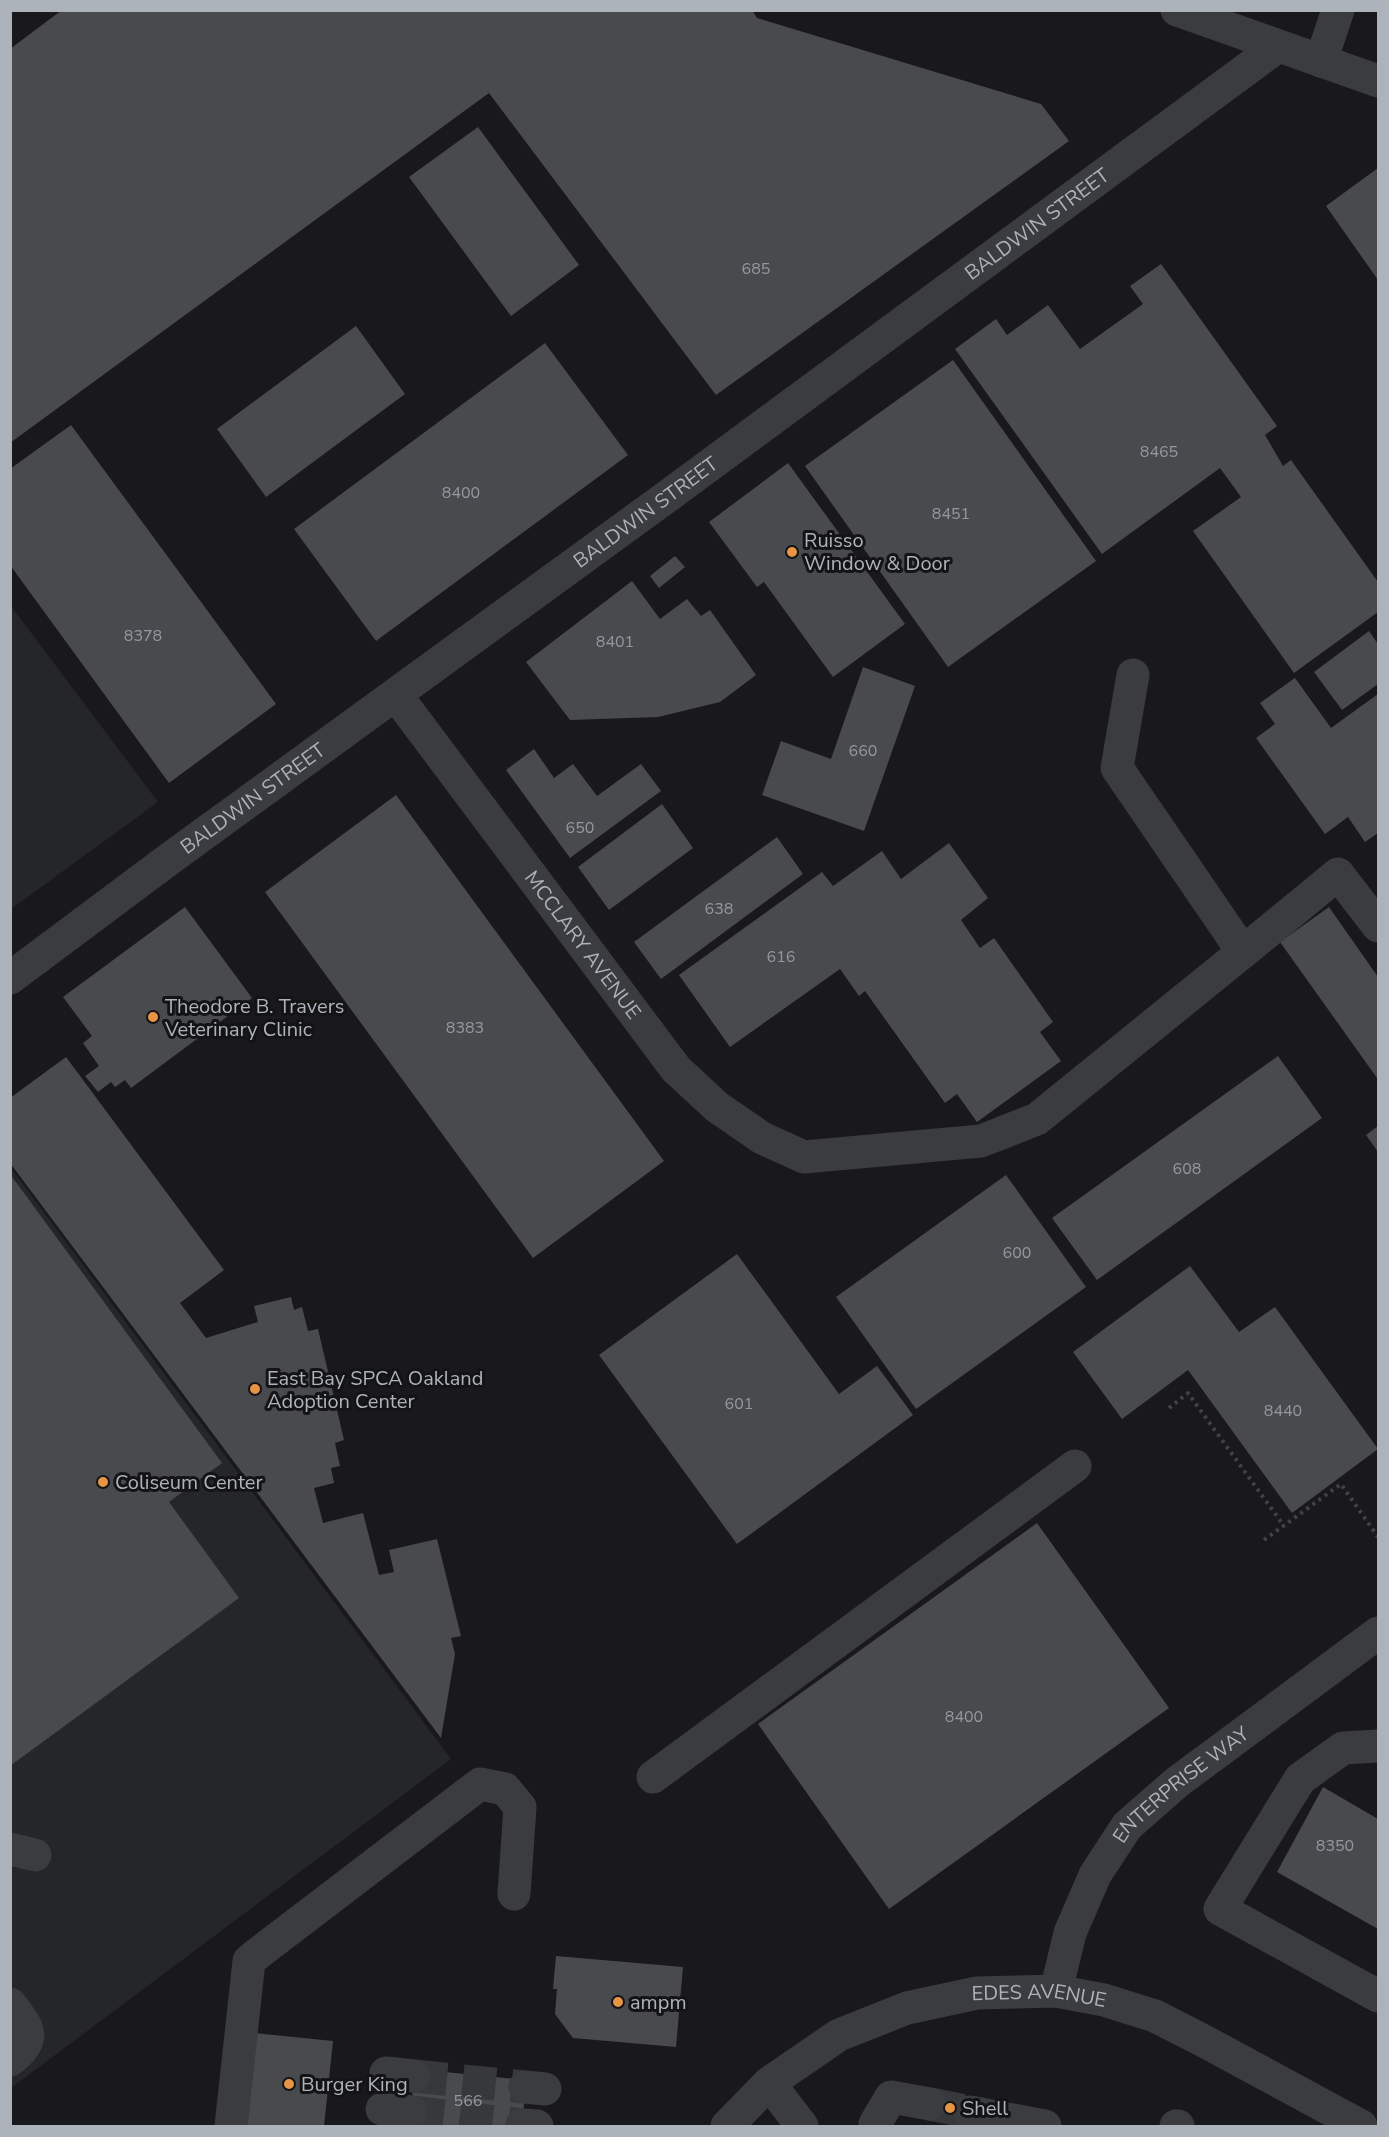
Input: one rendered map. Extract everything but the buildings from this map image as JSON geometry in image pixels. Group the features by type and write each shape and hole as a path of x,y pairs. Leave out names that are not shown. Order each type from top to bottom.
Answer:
{"street":[{"path":"1177,10 1378,81"},
{"path":"1322,61 1338,10"},
{"name":"BALDWIN STREET","path":"10,978 1278,46"},
{"path":"1134,675 1117,768 1243,952 1338,874 1378,926"},
{"name":"MCCLARY AVENUE","path":"396,695 676,1070 717,1107 762,1138 804,1157 981,1141 1038,1119 1243,952"},
{"path":"653,1777 1075,1466"},
{"name":"ENTERPRISE WAY","path":"1056,1991 1070,1933 1095,1875 1127,1826 1176,1783 1378,1633"},
{"path":"1378,1746 1343,1748 1300,1779 1220,1909 1378,1996"},
{"path":"231,2127 249,1962 256,1955 480,1784 505,1789 520,1807 514,1894"},
{"name":"EDES AVENUE","path":"727,2127 769,2083 839,2034 907,2008 977,1993 1056,1991 1104,2000 1155,2016 1361,2127"},
{"path":"10,2004 28,2028 28,2040 21,2052 10,2060"},
{"path":"769,2083 802,2127"},
{"path":"879,2126 891,2097 930,2104"},
{"path":"970,2112 1045,2126"}],"path":[{"path":"1169,1408 1188,1394 1284,1526"},
{"path":"1264,1540 1341,1484 1378,1537"}],"shaded area":[{"path":"11,606 158,802 10,909"},
{"name":"Coliseum Center","path":"11,1168 451,1759 11,2088"}],"tunnel":[{"path":"414,2076 525,2087"},
{"path":"930,2104 970,2112"},
{"path":"411,2112 522,2125"}],"place":[{"name":"Ruisso Window & Door","path":"792,552"},
{"name":"Theodore B. Travers Veterinary Clinic","path":"153,1017"},
{"name":"East Bay SPCA Oakland Adoption Center","path":"255,1389"},
{"name":"Coliseum Center","path":"103,1482"},
{"name":"ampm","path":"618,2002"},
{"name":"Burger King","path":"289,2084"},
{"name":"Shell","path":"950,2108"}]}
